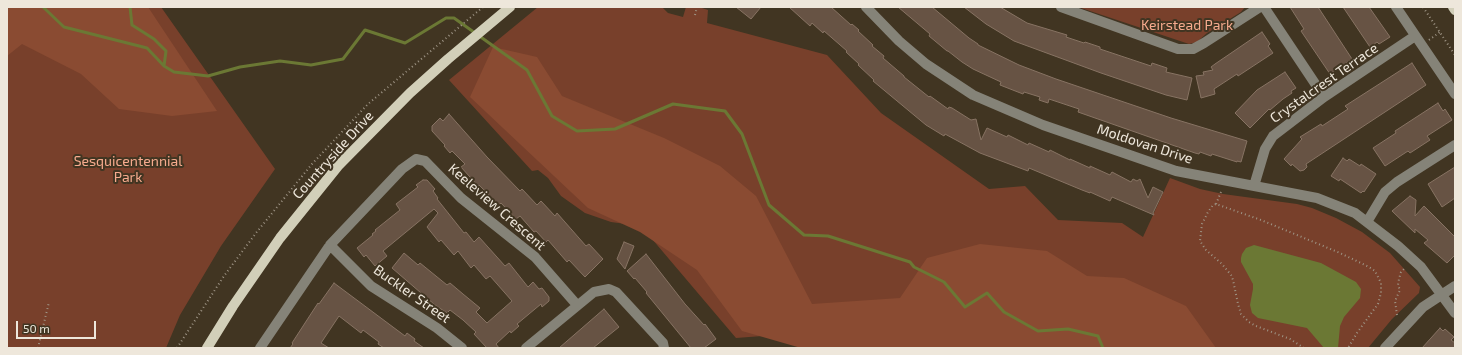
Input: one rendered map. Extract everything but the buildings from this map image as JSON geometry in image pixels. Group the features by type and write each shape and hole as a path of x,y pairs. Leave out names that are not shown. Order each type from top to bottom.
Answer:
{"main road":[{"name":"Countryside Drive","path":"207,348 233,306 280,238 338,166 401,101 448,59 507,10"}],"street":[{"name":"Moldovan Drive","path":"866,7 899,41 926,64 973,95 1043,125 1176,171 1317,198 1355,212 1421,267 1455,314"},
{"path":"1061,7 1178,49 1193,49 1260,7"},
{"path":"1264,7 1324,97"},
{"path":"1396,7 1455,94"},
{"name":"Crystalcrest Terrace","path":"1254,186 1265,149 1273,136 1324,97 1415,36"},
{"path":"1367,222 1385,192 1397,182 1455,145"},
{"name":"Keeleview Crescent","path":"260,348 330,245 402,169 416,159 425,161 461,198 535,257 577,305"},
{"name":"Buckler Street","path":"330,245 372,286 438,328 462,348"},
{"path":"1385,348 1423,307 1455,286"},
{"path":"526,348 594,292 609,289 616,292 663,343 664,348"}],"path":[{"path":"177,348 224,276 256,232 312,164 368,104 483,7"},
{"path":"695,15 698,7"},
{"path":"1423,7 1455,55"},
{"path":"1221,192 1216,204 1210,209 1204,219 1200,230 1200,241 1206,250 1222,264 1231,275 1241,314 1249,322 1256,326 1285,337 1304,348"},
{"path":"1216,204 1256,218 1340,253 1375,271 1381,283 1381,293 1378,304 1356,333 1348,348"},
{"path":"1397,314 1395,301 1400,290 1398,285 1401,272 1413,260"},
{"path":"38,348 49,302"}],"green space":[{"name":"Sesquicentennial Park","path":"7,7 161,7 275,169 221,246 180,315 166,348 7,348"},
{"path":"538,7 662,7 668,13 683,17 686,7 699,7 708,10 707,23 827,55 881,113 989,189 1025,186 1058,220 1122,223 1143,237 1170,178 1200,189 1223,194 1297,204 1312,208 1336,218 1362,232 1390,253 1420,287 1419,293 1392,319 1368,348 819,348 802,333 736,338 641,226 611,222 585,213 561,196 548,178 538,170 532,171 449,80"},
{"name":"Keirstead Park","path":"1078,7 1245,7 1241,12 1207,33 1197,42 1189,44"}],"shaded area":[{"path":"7,7 148,7 217,111 172,116 119,109 81,74 22,44 7,56"},
{"path":"493,47 537,57 562,96 664,138 720,166 756,196 812,304 900,298 927,258 980,244 1047,251 1087,276 1124,278 1186,306 1216,348 801,348 742,331 697,270 640,232 588,208 470,97"},
{"path":"1254,245 1321,263 1356,282 1361,289 1360,298 1344,317 1340,326 1338,348 1324,348 1307,328 1258,318 1252,313 1250,305 1253,284 1241,262 1241,258 1246,248"}],"waterway":[{"path":"43,7 64,27 147,48 164,66 174,72 208,76 240,67 280,61 311,65 343,59 365,30 405,43 446,18 454,18 527,70 552,116 577,131 615,129 673,104 725,111 742,134 769,205 804,235 828,236 910,262 914,267 944,282 965,307 987,293 1004,312 1038,331 1068,329 1098,336 1103,348"},
{"path":"130,7 132,25 154,39 166,51 164,66"}]}
